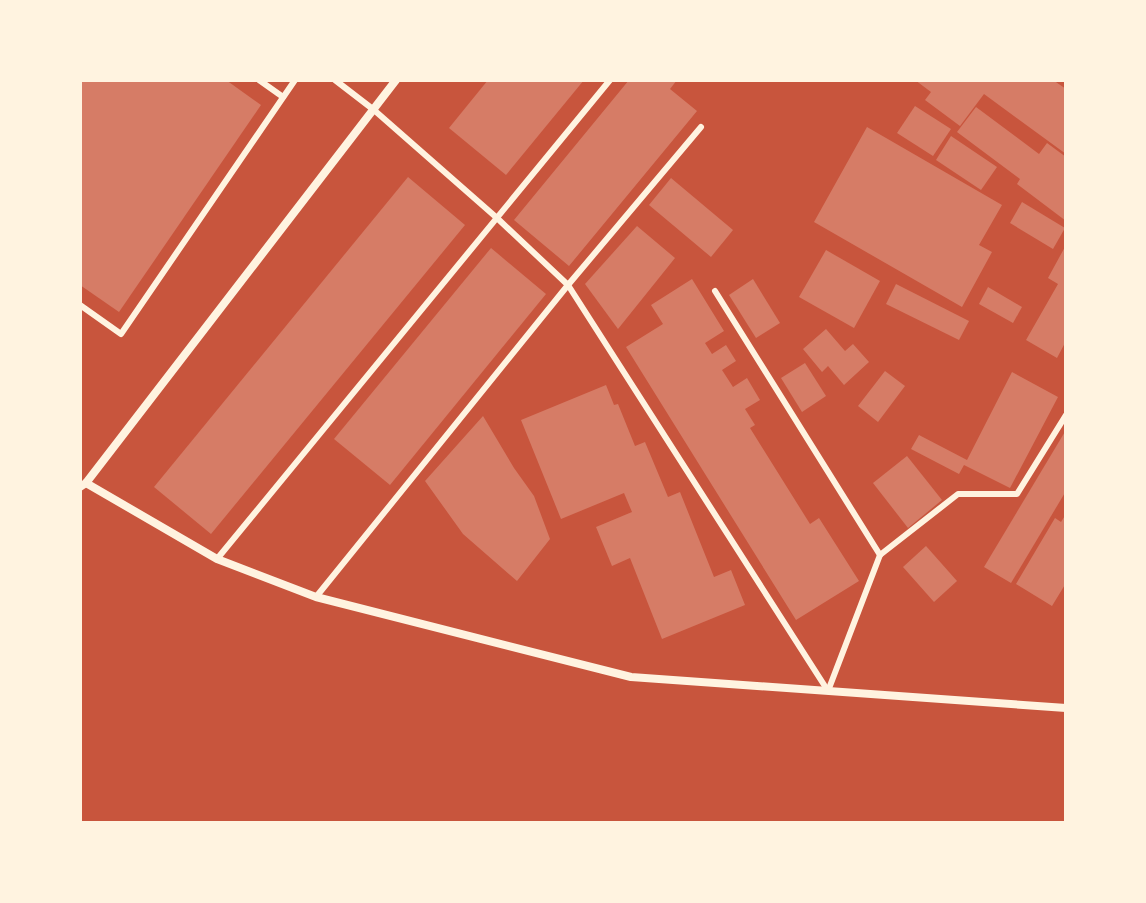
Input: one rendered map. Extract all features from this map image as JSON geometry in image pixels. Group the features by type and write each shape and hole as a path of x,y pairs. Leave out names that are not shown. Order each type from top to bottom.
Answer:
{"street":[{"path":"396,80 83,485 217,559 316,597 631,677 1066,708"}],"lane":[{"path":"259,80 283,97"},
{"path":"80,305 121,334 295,80"},
{"path":"335,80 374,110 497,218 568,285 828,691"},
{"path":"217,559 610,80"},
{"path":"316,597 568,285 701,127"},
{"path":"715,291 880,555"},
{"path":"828,691 880,555 958,494 1017,494 1066,415"}],"building":[{"path":"80,80 226,80 261,105 119,312 80,285"},
{"path":"488,80 584,80 506,175 449,128"},
{"path":"629,80 677,80 670,89 697,111 569,266 514,220"},
{"path":"915,80 1053,80 1066,89 1066,154 984,94 960,126 925,100 931,92"},
{"path":"915,106 951,129 933,156 897,133"},
{"path":"976,107 1039,154 1047,143 1066,157 1066,221 1017,184 1020,179 957,132"},
{"path":"867,127 1002,205 979,245 992,252 962,307 814,222"},
{"path":"951,136 997,167 981,190 936,160"},
{"path":"408,177 465,225 211,534 154,487"},
{"path":"671,178 733,230 711,257 649,205"},
{"path":"1022,202 1065,228 1053,249 1010,223"},
{"path":"637,226 675,258 618,329 585,284"},
{"path":"1066,245 1066,341 1057,358 1026,340 1058,284 1048,278"},
{"path":"491,248 546,294 390,485 334,439"},
{"path":"826,250 880,281 854,328 799,297"},
{"path":"692,279 724,331 705,343 712,354 726,345 736,361 722,370 733,387 747,378 760,400 745,409 755,425 750,428 810,524 819,518 859,581 796,620 626,347 663,324 651,305"},
{"path":"753,279 780,323 756,338 729,295"},
{"path":"896,284 969,321 959,340 886,304"},
{"path":"988,287 1022,307 1013,323 979,304"},
{"path":"826,329 845,351 853,344 869,362 844,385 828,366 822,372 803,349"},
{"path":"805,363 826,396 802,412 781,378"},
{"path":"885,371 905,386 878,422 858,406"},
{"path":"1012,372 1058,397 1010,488 964,465 959,474 911,449 919,435 967,460"},
{"path":"606,385 614,405 618,404 635,446 645,442 668,497 680,492 714,577 731,570 745,605 662,639 630,558 612,566 596,527 632,512 624,493 561,519 521,420"},
{"path":"483,416 534,496 550,539 517,581 463,534 425,481"},
{"path":"1066,430 1066,491 1011,583 984,567"},
{"path":"907,456 942,500 908,528 873,483"},
{"path":"1066,514 1066,583 1052,606 1016,584 1055,518 1061,522"},
{"path":"926,546 957,581 934,602 903,567"}]}
